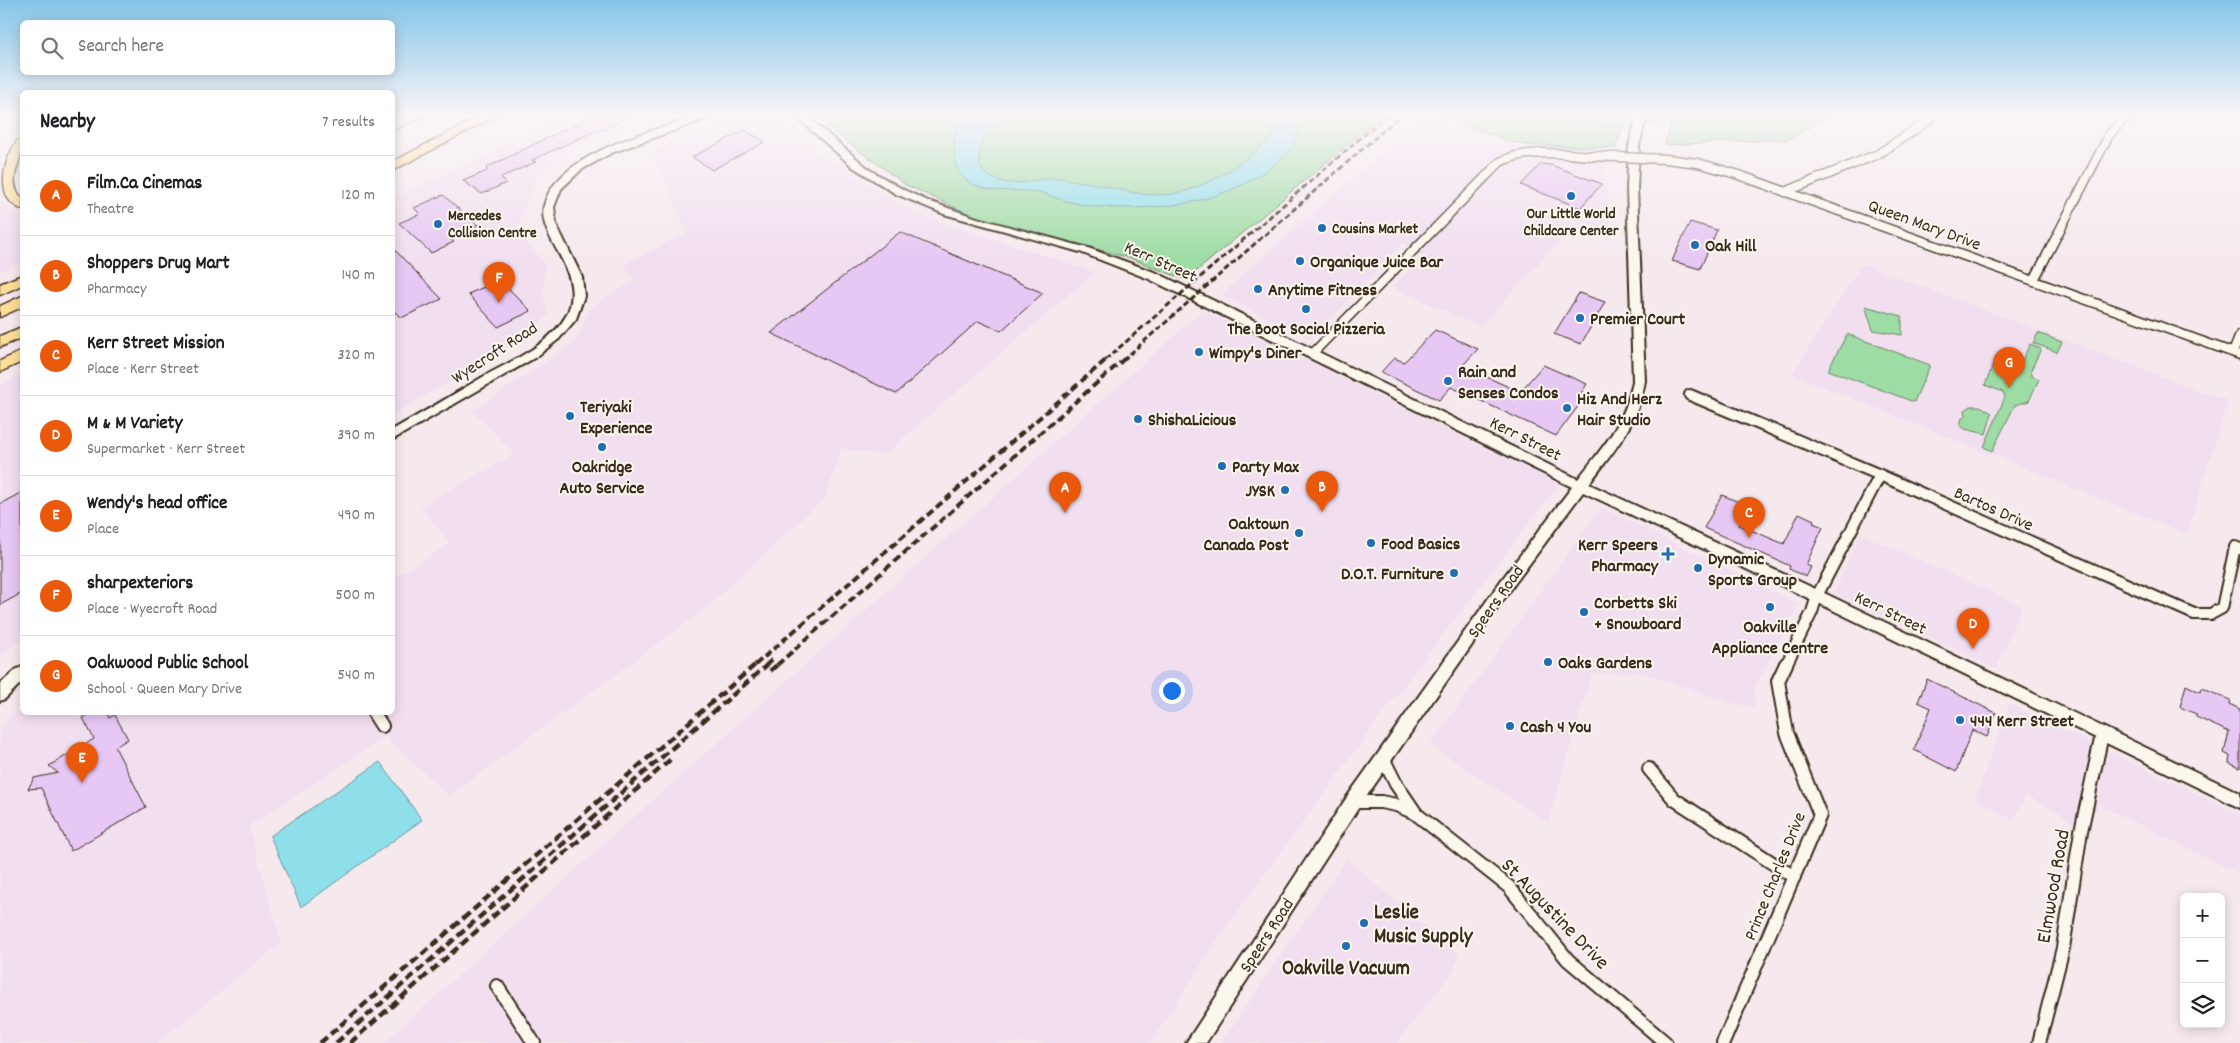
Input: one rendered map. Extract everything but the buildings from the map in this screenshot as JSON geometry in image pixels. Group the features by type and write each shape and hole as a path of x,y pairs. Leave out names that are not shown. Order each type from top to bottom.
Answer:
{"highway":[{"path":"9,163 4,177 5,187 14,201 20,205"},
{"path":"0,290 20,281"},
{"path":"0,312 20,302"},
{"path":"0,342 20,333"},
{"path":"0,367 20,357"}],"main road":[{"name":"Wyecroft Road","path":"395,434 522,361 556,334 572,316 580,287 574,270 553,233 547,213 553,194 565,179 586,163"},
{"name":"Kerr Street","path":"855,163 877,179 925,204 965,218 1113,259 1152,276 1414,402 1581,486 1817,596 2240,801"},
{"name":"Speers Road","path":"1195,1043 1353,802 1508,582 1625,426 1635,403 1639,381 1632,188 1633,163"},
{"path":"0,694 20,675"}],"street":[{"name":"Queen Mary Drive","path":"1312,354 1499,163"},
{"name":"Queen Mary Drive","path":"1691,163 1704,164 1785,192 2236,353"},
{"path":"1785,192 1857,163"},
{"path":"2034,280 2095,163"},
{"path":"2236,353 2240,335"},
{"name":"Bartos Drive","path":"1690,395 1880,475 2194,614 2211,614 2222,608 2235,547 2240,549"},
{"name":"Prince Charles Drive","path":"1723,1043 1820,815 1787,733 1778,681 1812,612 1817,596 1880,475"},
{"path":"375,715 382,726"},
{"name":"Elmwood Road","path":"2039,1043 2063,948 2081,831 2102,735"},
{"name":"St Augustine Drive","path":"1384,760 1396,784 1415,813"},
{"path":"1649,769 1674,799 1794,877"},
{"name":"St Augustine Drive","path":"1353,802 1381,802 1396,805 1415,813 1509,887 1568,960 1666,1043"},
{"path":"497,986 534,1043"}],"shaded area":[{"path":"468,163 559,163 537,179 517,228 545,265 543,295 549,315 518,343 395,413 395,198"},
{"path":"656,163 835,163 916,214 1095,272 884,455 842,449 825,498 700,613 449,796 385,737 249,826 281,943 157,1043 0,1043 0,728 20,706 20,715 395,715 395,578 450,543 420,506 514,454 473,411 576,341 591,307 634,280 624,264 688,233"},
{"path":"1371,163 1604,163 1612,240 1571,228 1480,327 1391,287 1424,257 1403,243 1311,340 1221,295 1314,211"},
{"path":"0,200 20,217 20,262 0,272"},
{"path":"1862,264 2228,401 2187,534 1792,374"},
{"path":"1203,310 1559,484 1389,705 1222,933 1151,1043 384,1043 634,817"},
{"path":"20,374 20,641 0,656 0,386"},
{"path":"1601,507 1799,604 1754,689 1756,707 1731,703 1641,672 1592,674 1548,823 1430,745"},
{"path":"1860,533 2022,606 1996,669 1834,593"},
{"path":"2009,704 2240,814 2240,874 2099,805 2081,831 2058,812 2026,796 2013,820 1975,799"},
{"path":"1346,859 1460,955 1452,973 1397,1043 1221,1043"}],"green space":[{"path":"876,163 1326,163 1186,280 1130,258 974,216 906,185"},
{"path":"1865,306 1902,316 1902,335 1873,330"},
{"path":"2038,333 2062,342 2057,352 2033,343"},
{"path":"1847,334 1930,365 1914,402 1828,370"},
{"path":"2030,344 2041,349 2031,370 2032,376 2039,379 2029,401 2015,405 1992,451 1984,447 2005,397 2003,392 1985,385 1994,362 2014,369 2018,368"},
{"path":"1971,406 1980,406 1992,413 1986,434 1965,429 1960,425 1962,418 1966,416 1965,410"}],"water":[{"path":"955,163 979,163 984,172 999,181 1007,183 1060,178 1159,195 1185,191 1198,186 1225,173 1240,163 1276,163 1260,175 1218,195 1172,205 1124,208 1089,206 1038,192 979,187 970,183 962,176"},
{"path":"380,762 422,820 301,907 270,836"}],"railway":[{"path":"1105,360 1332,163"},
{"path":"1123,360 1347,163"},
{"path":"755,665 1107,359"},
{"path":"777,665 1124,359"},
{"path":"766,665 773,659"},
{"path":"320,1043 756,664"},
{"path":"336,1043 768,664"},
{"path":"770,671 778,664"},
{"path":"350,1043 671,759"}],"place":[{"name":"Our Little World Childcare Center","path":"1571,196"},
{"name":"Mercedes Collision Centre","path":"438,224"},
{"name":"Cousins Market","path":"1322,228"},
{"name":"Oak Hill","path":"1695,245"},
{"name":"Organique Juice Bar","path":"1300,261"},
{"name":"Anytime Fitness","path":"1258,289"},
{"name":"sharpexteriors","path":"499,303"},
{"name":"The Boot Social Pizzeria","path":"1306,309"},
{"name":"Premier Court","path":"1580,318"},
{"name":"Wimpy's Diner","path":"1199,352"},
{"name":"Rain and Senses Condos","path":"1448,381"},
{"name":"Oakwood Public School","path":"2009,388"},
{"name":"Hiz And Herz Hair Studio","path":"1567,408"},
{"name":"Teriyaki Experience","path":"570,416"},
{"name":"ShishaLicious","path":"1138,419"},
{"name":"Oakridge Auto Service","path":"602,447"},
{"name":"Party Max","path":"1222,466"},
{"name":"JYSK","path":"1285,490"},
{"name":"Shoppers Drug Mart","path":"1322,512"},
{"name":"Film.Ca Cinemas","path":"1065,513"},
{"name":"Oaktown Canada Post","path":"1299,533"},
{"name":"Kerr Street Mission","path":"1749,538"},
{"name":"Food Basics","path":"1371,543"},
{"name":"Kerr Speers Pharmacy","path":"1668,554"},
{"name":"Dynamic Sports Group","path":"1698,568"},
{"name":"D.O.T. Furniture","path":"1454,573"},
{"name":"Oakville Appliance Centre","path":"1770,607"},
{"name":"Corbetts Ski + Snowboard","path":"1584,612"},
{"name":"M & M Variety","path":"1973,649"},
{"name":"Oaks Gardens","path":"1548,662"},
{"name":"444 Kerr Street","path":"1960,720"},
{"name":"Cash 4 You","path":"1510,726"},
{"name":"Wendy's head office","path":"82,783"},
{"name":"Leslie Music Supply","path":"1364,923"},
{"name":"Oakville Vacuum","path":"1346,946"}]}
